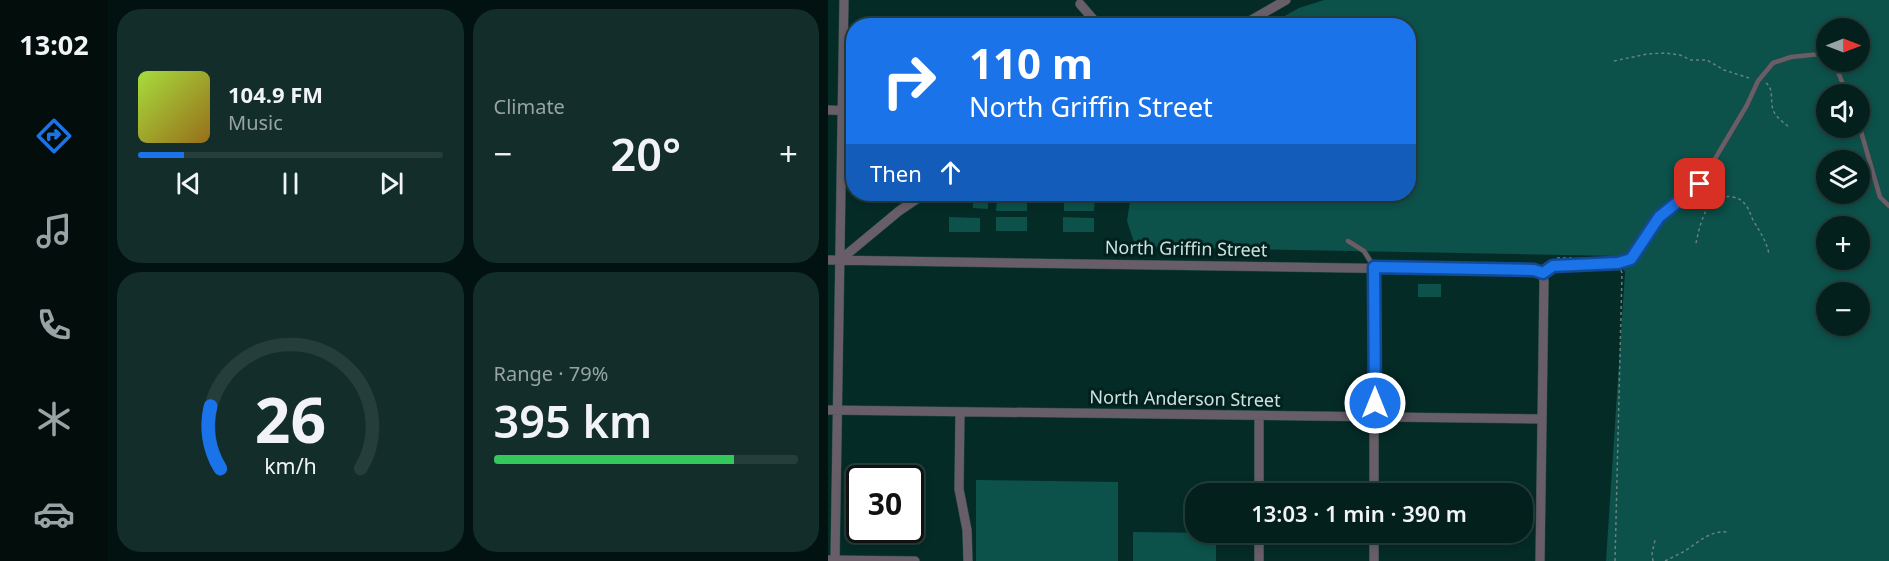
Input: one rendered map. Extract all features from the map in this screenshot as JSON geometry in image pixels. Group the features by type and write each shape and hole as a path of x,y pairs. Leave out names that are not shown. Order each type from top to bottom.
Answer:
{"street":[{"path":"844,0 840,260 833,410 833,560 915,561"},
{"path":"1255,18 1286,0"},
{"path":"1080,4 1092,18"},
{"path":"828,110 843,111"},
{"path":"840,260 899,210 913,201"},
{"name":"North Griffin Street","path":"828,260 1374,267 1534,270 1543,273"},
{"path":"1374,267 1374,483"},
{"path":"1540,561 1543,273"},
{"name":"North Anderson Street","path":"833,410 1542,419"},
{"path":"960,412 959,489 967,530 968,561"},
{"path":"1259,416 1259,483"},
{"path":"1259,543 1259,561"},
{"path":"1374,543 1374,561"}],"lane":[{"path":"1543,273 1553,266 1618,263 1631,259 1659,217 1700,184 1747,105 1758,81 1773,63 1791,57 1816,54"},
{"path":"1863,138 1880,198 1889,206"},
{"path":"1348,241 1364,250 1374,267"}],"path":[{"path":"1614,62 1647,54 1665,53 1680,55 1691,60 1707,60 1724,70 1770,86 1773,111 1789,127"},
{"path":"1696,243 1700,224 1707,209 1716,200 1726,196 1739,199 1747,205 1750,215 1763,233 1768,254"},
{"path":"1615,561 1622,273 1619,267"},
{"path":"1665,561 1711,534 1727,532"},
{"path":"1653,561 1655,540"}],"green space":[{"path":"1324,0 1889,0 1889,561 1606,561 1625,272 1616,256 1143,247 1135,245 1127,221 1130,201 1416,201 1416,18 1281,18 1299,8"},
{"path":"973,201 988,201 988,209 973,208"},
{"path":"997,201 1027,201 1027,211 996,211"},
{"path":"1064,201 1095,201 1094,211 1064,211"},
{"path":"949,217 980,218 980,232 949,232"},
{"path":"996,217 1027,217 1027,231 996,231"},
{"path":"1063,217 1094,218 1094,232 1063,232"},
{"path":"1418,284 1441,284 1441,297 1418,297"},
{"path":"976,480 1118,482 1118,561 976,561"},
{"path":"1133,532 1185,533 1185,543 1216,543 1216,561 1133,561"}],"route":[{"path":"1375,403 1374,267 1534,270 1543,273 1553,266 1618,263 1631,259 1659,217 1700,184"}]}
